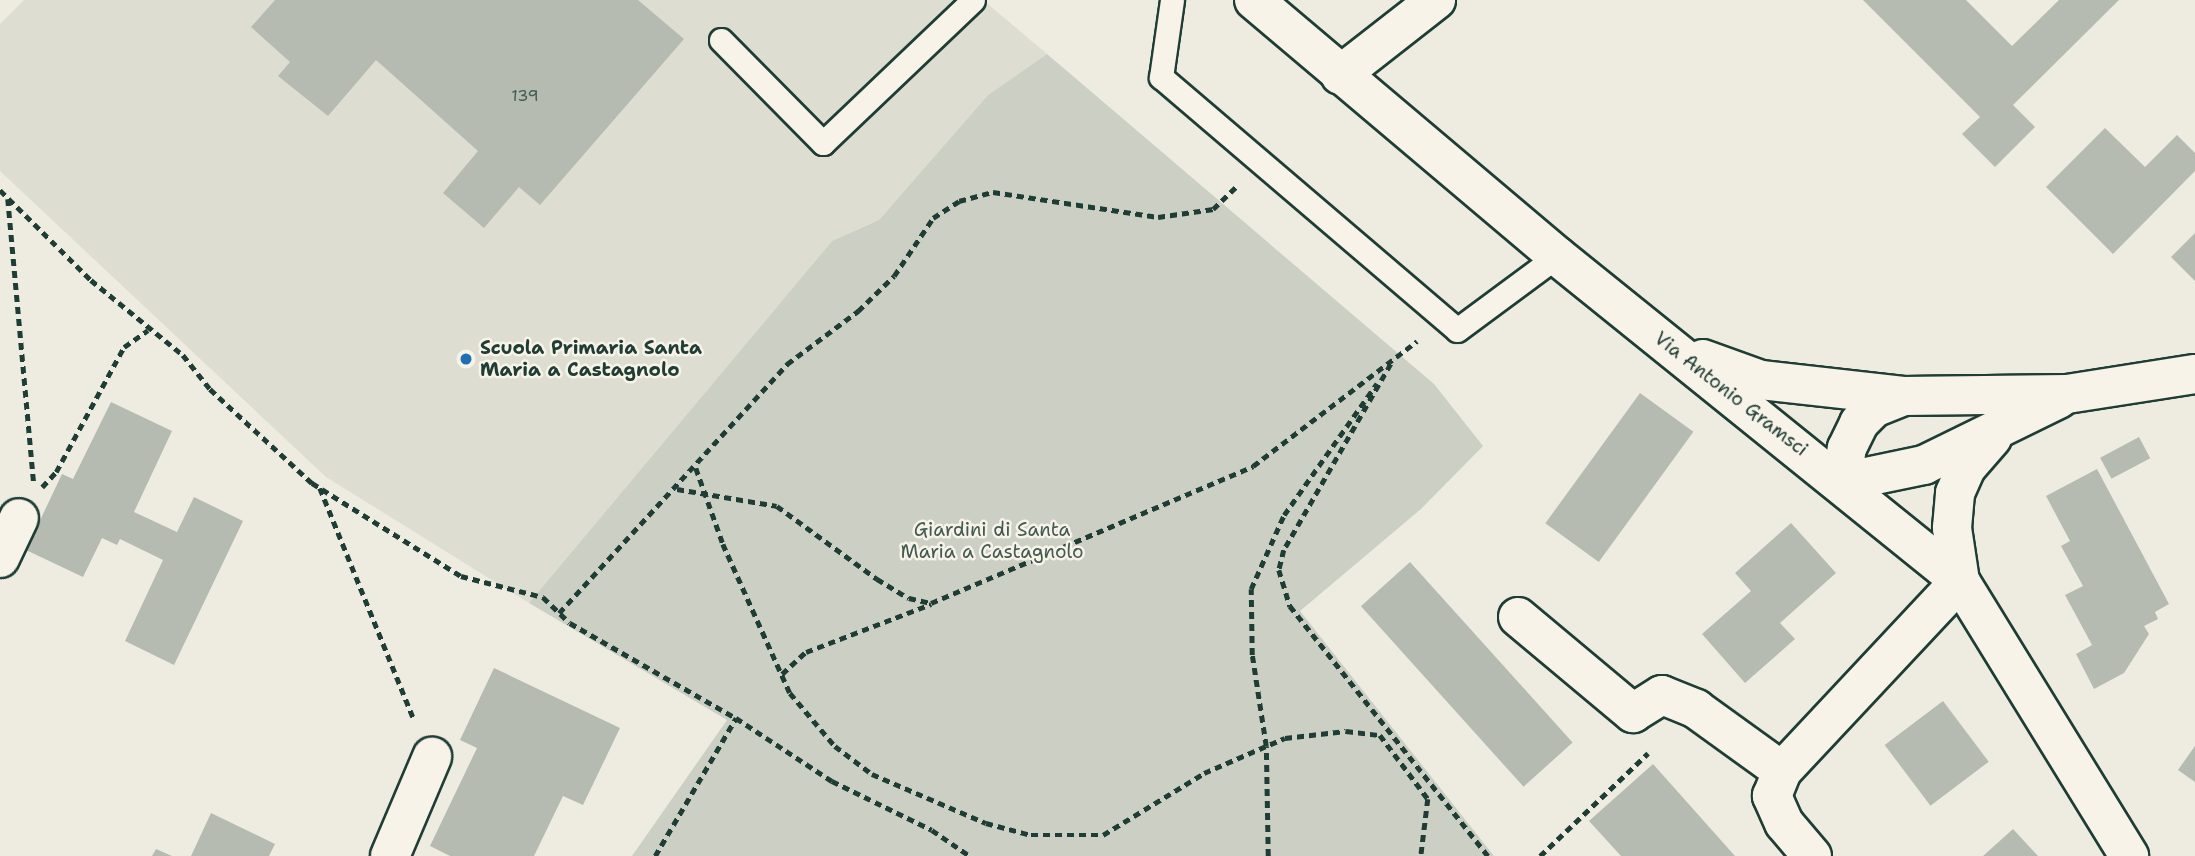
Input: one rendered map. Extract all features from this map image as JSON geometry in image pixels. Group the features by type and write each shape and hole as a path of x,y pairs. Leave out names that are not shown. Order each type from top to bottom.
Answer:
{"street":[{"name":"Via Antonio Gramsci","path":"1254,0 1557,256 1842,482 1960,581 2129,856"},
{"path":"1340,75 1436,0"},
{"path":"1674,349 1761,380 1903,396 2067,394 2195,374"},
{"path":"1903,396 1874,408 1859,423 1847,448 1842,482 1924,465 2000,432 2067,394"},
{"path":"1812,856 1784,823 1772,796 1782,771 1960,581 1952,528 1955,493 1979,449 2000,432"},
{"path":"0,558 22,511"},
{"path":"1518,617 1633,713 1662,695 1696,709 1782,771"},
{"path":"390,856 432,757"}],"lane":[{"path":"721,40 824,143 974,0"},
{"path":"1172,0 1161,77 1457,330 1557,256"}],"path":[{"path":"559,613 696,468 788,364 858,311 894,276 933,218 959,201 993,192 1158,217 1188,215 1223,204 1259,160"},
{"path":"0,190 148,330 183,355 210,389 320,487 461,576 543,597 559,613 736,718 832,781 932,830 970,856"},
{"path":"8,198 37,476 22,511"},
{"path":"782,674 806,652 932,603 1253,466 1446,320"},
{"path":"22,511 56,472 124,347 148,330"},
{"path":"1268,856 1266,746 1252,655 1251,589 1284,515 1393,360"},
{"path":"1393,360 1284,550 1279,570 1290,606 1488,856"},
{"path":"696,468 790,693 835,746 872,774 974,818 1031,835 1103,835 1204,774 1285,738 1346,731 1380,734 1428,799 1420,856"},
{"path":"320,487 432,757"},
{"path":"676,489 777,506 877,579 909,598 932,603"},
{"path":"1540,856 1696,709"},
{"path":"655,856 736,718"}],"shaded area":[{"name":"Scuola Primaria Santa Maria a Castagnolo","path":"24,0 983,0 1047,54 988,95 879,220 832,241 529,603 326,477 0,171 0,24"}],"green space":[{"name":"Giardini di Santa Maria a Castagnolo","path":"1047,54 1434,384 1483,446 1421,509 1300,611 1494,856 632,856 727,720 529,603 832,241 879,220 988,95"}],"building":[{"path":"275,0 638,0 684,39 540,205 519,187 484,228 443,193 478,151 376,60 328,116 278,76 290,62 251,27"},
{"path":"1863,0 1966,0 2012,46 2059,0 2119,0 2013,105 2035,127 1995,167 1962,134 1980,117"},
{"path":"2105,128 2145,167 2177,135 2195,153 2195,171 2113,254 2046,187"},
{"path":"2195,233 2195,281 2171,257"},
{"path":"1640,393 1693,432 1599,562 1545,523"},
{"path":"111,402 172,431 134,512 177,532 194,497 243,521 174,665 125,641 163,560 120,539 117,545 102,538 83,577 26,550 62,474 73,479"},
{"path":"2139,437 2150,458 2111,479 2100,458"},
{"path":"2097,469 2169,604 2155,612 2158,619 2144,626 2149,634 2124,673 2094,689 2076,654 2092,645 2065,595 2083,586 2061,546 2070,541 2046,496"},
{"path":"1791,523 1836,573 1780,623 1795,639 1745,683 1702,634 1751,591 1735,573"},
{"path":"1410,562 1573,743 1524,787 1361,606"},
{"path":"494,668 620,728 583,805 563,796 534,856 450,856 430,846 477,748 460,740"},
{"path":"1943,701 1989,762 1930,806 1885,745"},
{"path":"2195,746 2195,782 2178,770"},
{"path":"1653,764 1735,856 1621,856 1589,821"},
{"path":"211,813 275,844 269,856 191,856"},
{"path":"2013,829 2038,856 1983,856"},
{"path":"156,849 172,856 152,856"}],"place":[{"name":"Scuola Primaria Santa Maria a Castagnolo","path":"466,359"}]}
